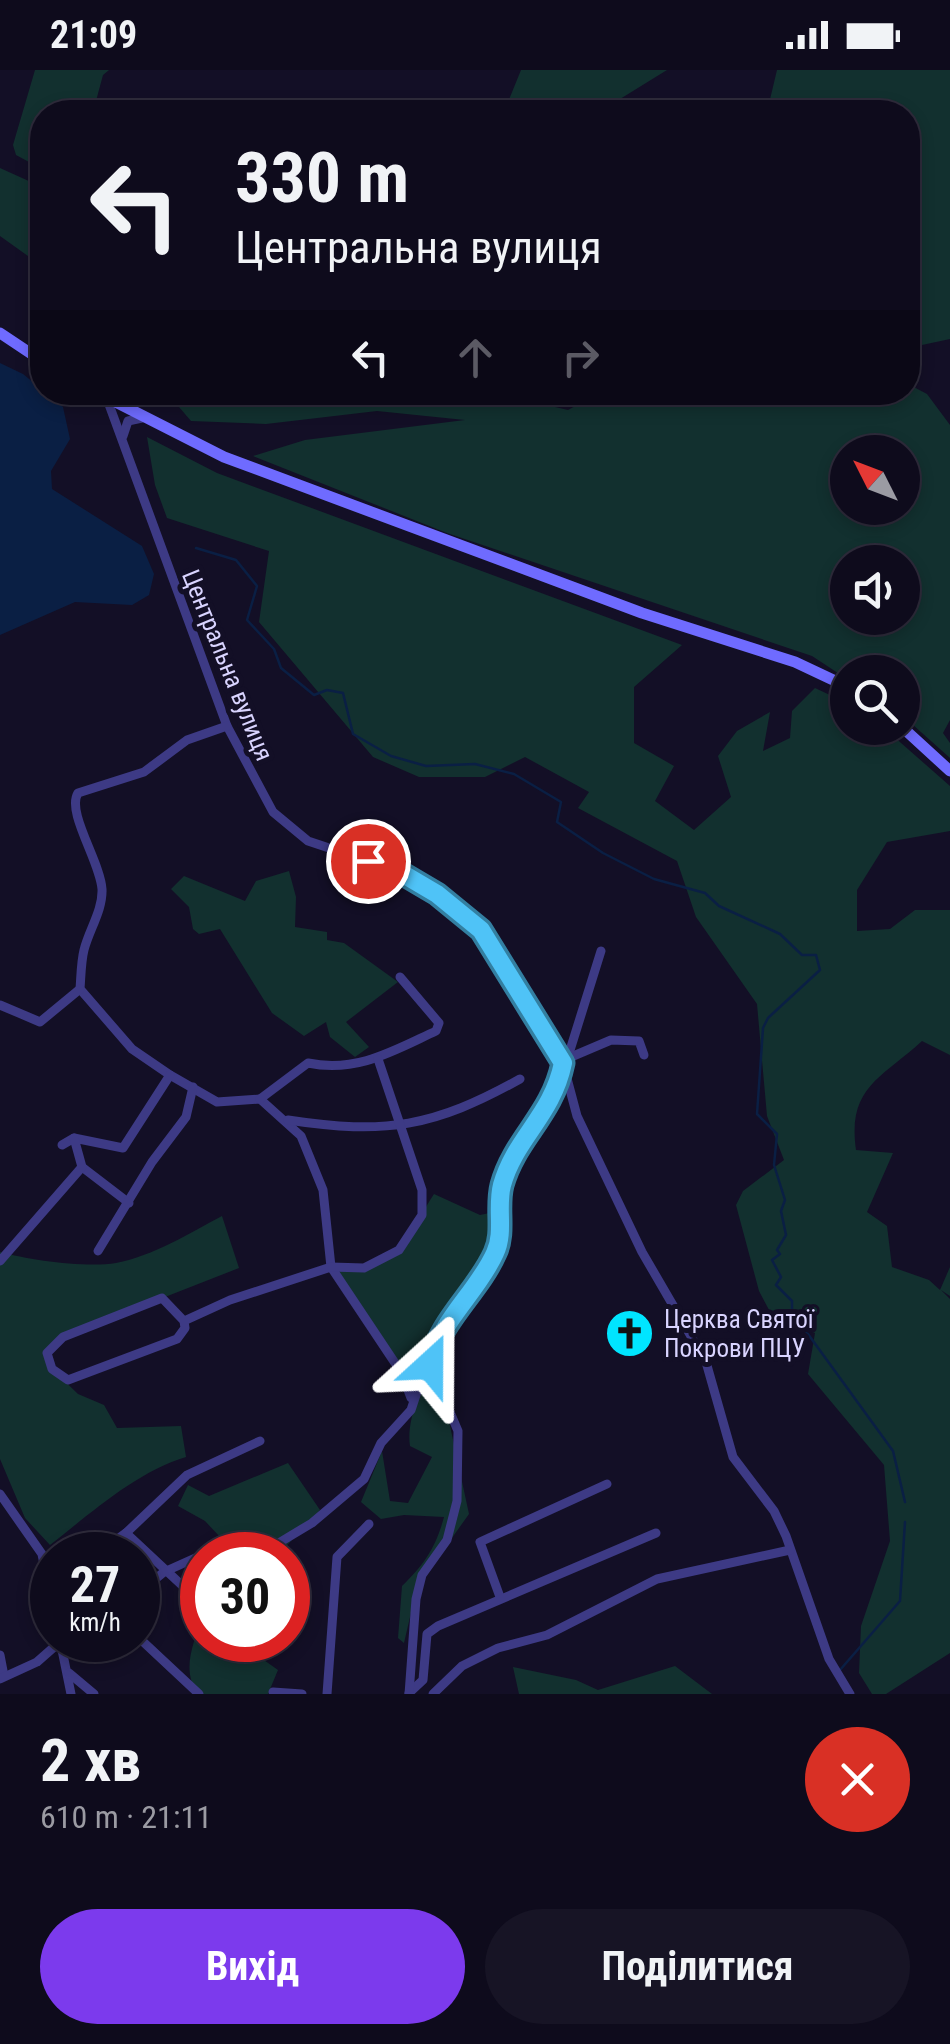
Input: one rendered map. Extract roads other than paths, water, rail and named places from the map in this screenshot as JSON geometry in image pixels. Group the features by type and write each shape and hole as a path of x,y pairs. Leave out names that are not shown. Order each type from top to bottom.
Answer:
{"main road":[{"path":"0,333 30,352"},
{"path":"118,405 224,457 642,614 794,662 830,679"},
{"path":"920,744 950,771"}],"street":[{"name":"Центральна вулиця","path":"105,405 227,726 256,786 286,826 308,841 398,871 437,894 481,930 563,1063 577,1116 642,1252 706,1362 733,1457 774,1511 829,1659 850,1694"},
{"path":"123,444 128,421 142,418"},
{"path":"227,726 187,740 144,772 78,793 72,810 91,844 102,889 83,952 80,989 132,1050 217,1102 260,1100 308,1063 337,1069 378,1059 436,1030 439,1023 400,977"},
{"path":"411,1398 436,1340 494,1256 500,1239 502,1188 518,1150 556,1094 563,1063 574,1048 601,951"},
{"path":"0,1005 40,1022 80,989"},
{"path":"563,1063 578,1052 610,1040 639,1041 644,1055"},
{"path":"184,1321 230,1300 331,1268 364,1268 399,1250 422,1214 422,1190 378,1059"},
{"path":"62,1145 74,1138 123,1148 170,1074"},
{"path":"287,1120 326,1126 400,1126 462,1112 520,1078"},
{"path":"98,1252 186,1117 193,1088"},
{"path":"160,1577 213,1550 236,1551 277,1544 312,1523 364,1479 381,1443 411,1410 411,1398 401,1372 331,1268 323,1190 301,1136 260,1100"},
{"path":"74,1138 82,1167 129,1203"},
{"path":"0,1260 82,1167"},
{"path":"162,1298 184,1321 185,1328 176,1339 68,1380 52,1369 47,1353 63,1337 162,1298"},
{"path":"401,1372 427,1368"},
{"path":"409,1694 416,1599 422,1575 446,1540 457,1500 458,1431 427,1368"},
{"path":"127,1532 188,1475 260,1441"},
{"path":"500,1597 480,1542 607,1484"},
{"path":"0,1494 30,1537"},
{"path":"327,1694 337,1557 369,1524"},
{"path":"409,1694 423,1680 427,1634 500,1597 656,1532"},
{"path":"433,1694 480,1657 548,1635 657,1579 790,1550"},
{"path":"160,1564 180,1583"},
{"path":"0,1655 2,1677 36,1662"},
{"path":"160,1658 199,1694"},
{"path":"67,1662 72,1694"},
{"path":"70,1673 94,1694"},
{"path":"273,1692 302,1694"}],"water":[{"path":"0,363 30,380 30,405 63,407 70,439 51,471 52,489 142,546 154,574 149,595 132,605 75,602 0,635"}],"waterway":[{"path":"196,548 236,560 257,586 247,620 274,649 281,668 314,695 327,690 343,693 353,734 391,756 426,766 475,764 514,774 561,802 557,822 603,853 654,879 705,893 719,906 780,934 802,955 816,955 820,970 768,1018 763,1028 757,1114 777,1134 774,1165 785,1200 781,1211 786,1235 777,1250 780,1254 772,1260 781,1277 776,1285 792,1301 792,1312 893,1451 905,1502"},
{"path":"840,1670 900,1601 905,1522"}],"place":[{"name":"Церква Святої Покрови ПЦУ","path":"629,1333"}]}
